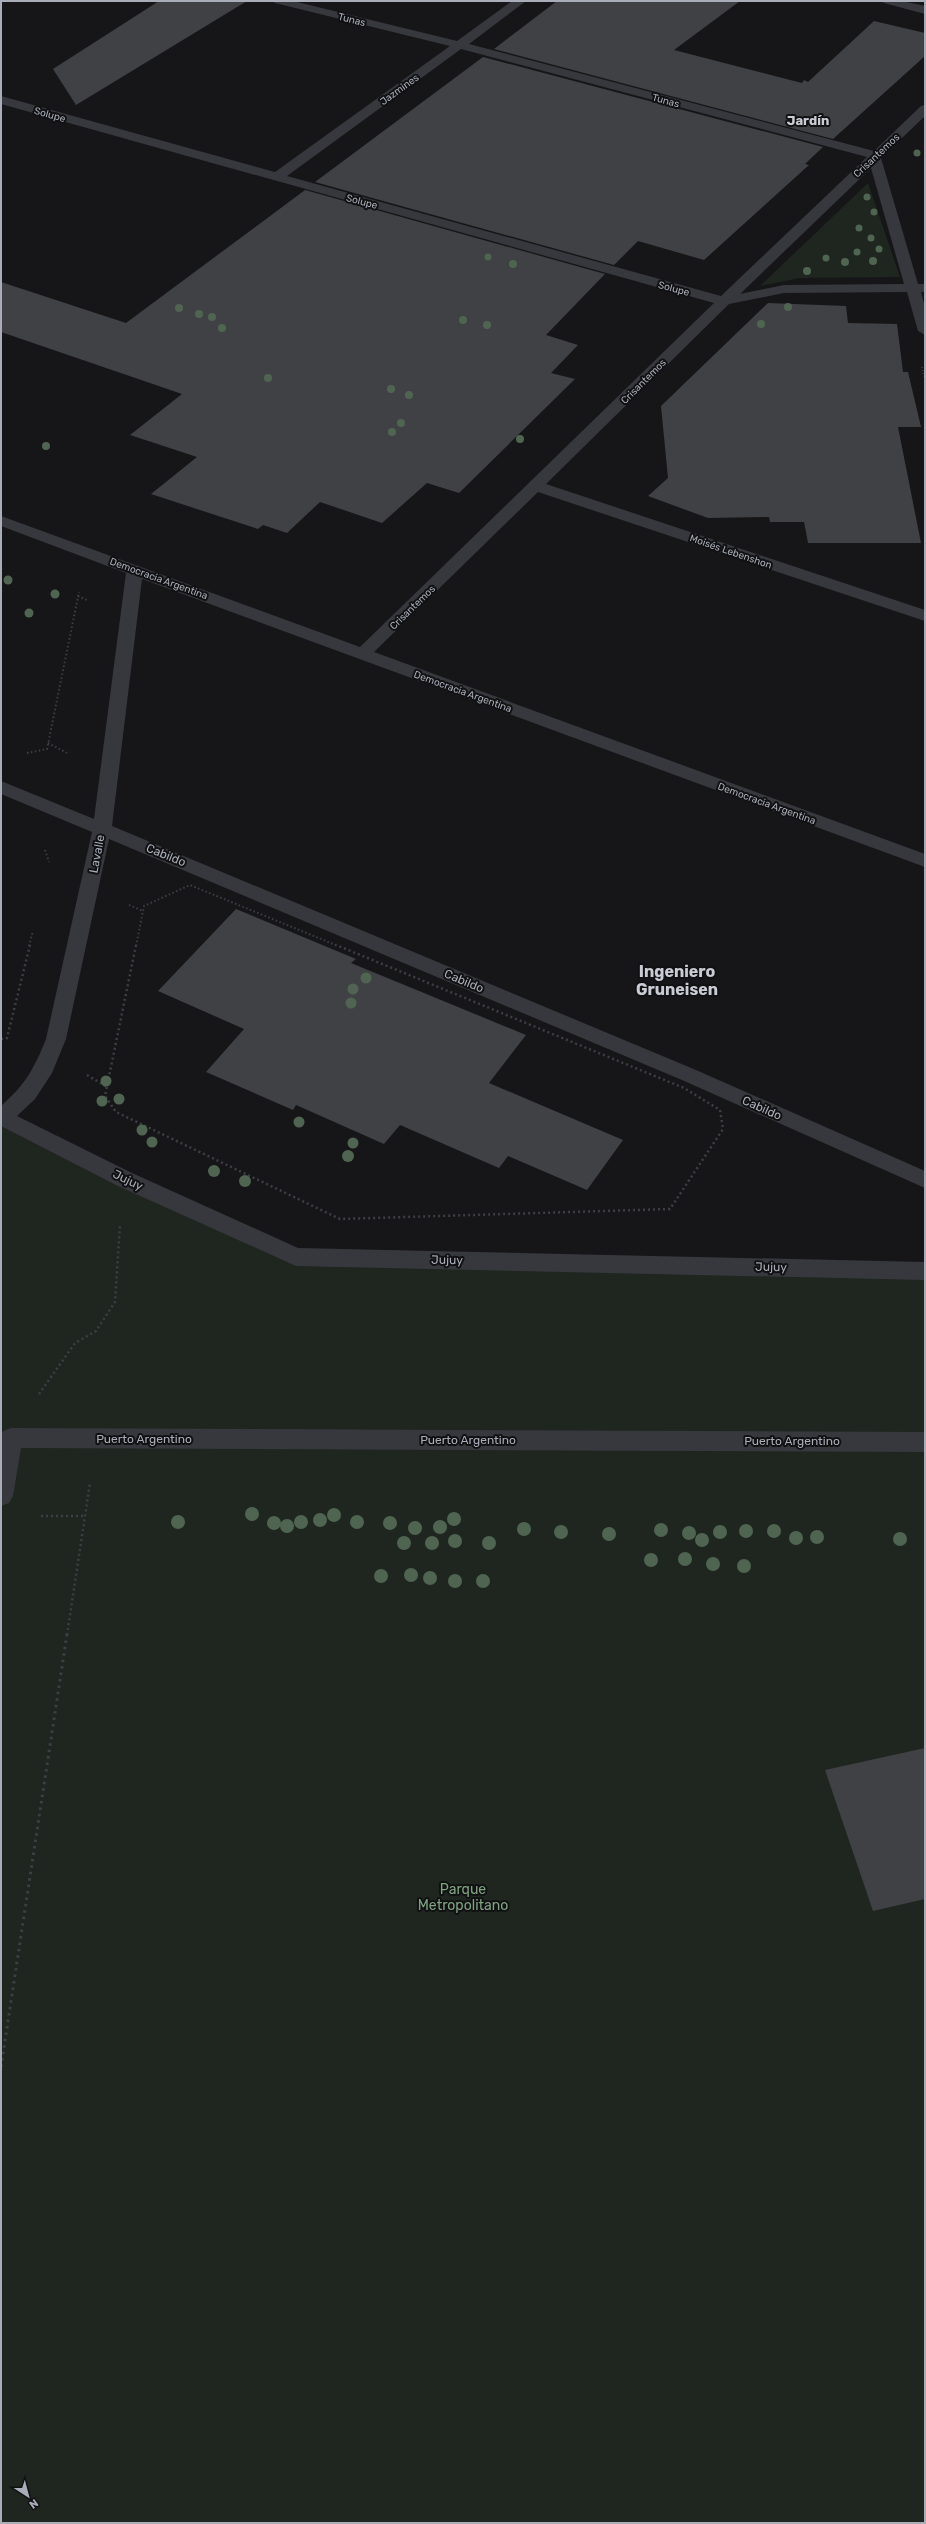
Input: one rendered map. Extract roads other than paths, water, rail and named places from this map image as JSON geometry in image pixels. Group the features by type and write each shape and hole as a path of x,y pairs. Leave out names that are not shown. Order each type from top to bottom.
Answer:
{"street":[{"name":"Tunas","path":"279,1 460,45 874,156"},
{"name":"Jazmines","path":"277,177 520,1"},
{"path":"888,1 925,10"},
{"name":"Solupe","path":"1,100 724,301"},
{"name":"Crisantemos","path":"363,654 537,486 724,301 874,156 925,109"},
{"path":"874,156 919,288 925,331"},
{"path":"724,301 784,289 919,288"},
{"name":"Moisés Lebenshon","path":"537,486 925,616"},
{"name":"Democracia Argentina","path":"1,521 135,569 925,861"},
{"name":"Lavalle","path":"1,1118 28,1094 45,1068 56,1039 76,956 102,829 135,569"},
{"name":"Cabildo","path":"1,787 689,1075 925,1180"},
{"name":"Jujuy","path":"1,1118 124,1178 296,1257 925,1270"},
{"name":"Puerto Argentino","path":"1,1496 11,1438 925,1442"}],"district":[{"name":"Jardín","path":"808,120"},
{"name":"Ingeniero Gruneisen","path":"677,980"}],"park label":[{"name":"Parque Metropolitano","path":"463,1898"}]}
